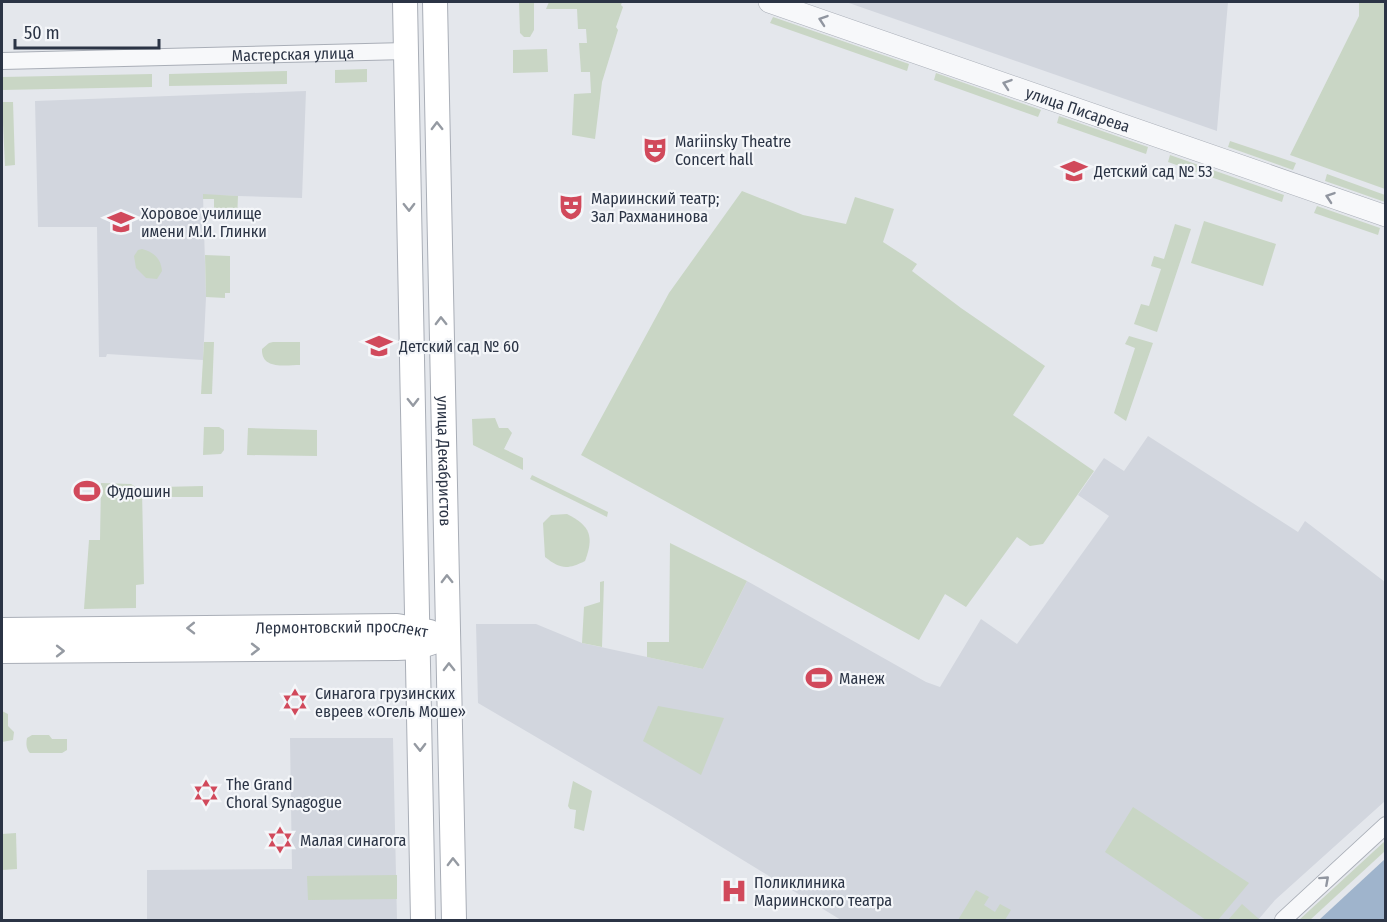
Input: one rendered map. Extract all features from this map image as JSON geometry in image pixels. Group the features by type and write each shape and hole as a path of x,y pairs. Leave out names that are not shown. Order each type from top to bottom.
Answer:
{"main road":[{"name":"улица Декабристов","path":"405,2 423,921"},
{"name":"улица Декабристов","path":"435,2 454,921"},
{"name":"Лермонтовский проспект","path":"2,630 397,626 417,638"},
{"name":"Лермонтовский проспект","path":"2,651 448,638"}],"street":[{"name":"улица Писарева","path":"769,2 1386,216"},
{"name":"Мастерская улица","path":"2,61 406,51"},
{"path":"1283,921 1386,825"}],"shaded area":[{"path":"846,2 1228,2 1217,131"},
{"name":"Хоровое училище имени М.И. Глинки","path":"306,91 302,198 203,195 206,297 203,360 107,354 106,357 99,357 97,227 38,227 35,101"},
{"path":"1148,436 1298,532 1305,521 1385,582 1385,801 1275,900 1258,920 841,920 671,816 478,703 476,624 536,624 582,643 703,669 747,581 926,682 940,687 981,619 1017,644 1109,516 1078,495 1104,458 1124,471"},
{"path":"290,738 393,738 397,920 147,920 147,870 292,869"}],"green space":[{"path":"519,2 534,2 534,30 530,37 524,37 520,33"},
{"path":"549,2 622,2 623,7 616,27 618,30 602,82 595,139 572,135 574,94 591,93 590,72 581,72 579,43 587,43 586,29 578,29 577,9 546,9"},
{"path":"1359,2 1385,2 1385,189 1290,155 1359,16"},
{"path":"773,17 909,64 907,71 770,23"},
{"path":"547,49 548,72 513,73 513,50"},
{"path":"367,69 367,82 335,83 335,70"},
{"path":"287,71 287,84 169,86 169,74"},
{"path":"936,73 1041,110 1038,117 934,80"},
{"path":"152,74 152,87 2,90 2,77"},
{"path":"2,102 13,102 15,165 5,166"},
{"path":"1059,116 1148,147 1146,154 1057,123"},
{"path":"1230,141 1296,163 1293,170 1228,147"},
{"path":"1170,155 1284,195 1282,202 1168,162"},
{"path":"1327,174 1385,195 1385,202 1325,181"},
{"path":"742,191 803,215 846,224 855,197 894,209 883,242 917,264 912,271 1045,366 1013,415 1094,471 1043,544 1030,546 1017,537 966,607 945,594 919,640 581,455 669,293"},
{"path":"203,194 238,196 237,219 214,217 214,199 203,199"},
{"path":"1317,206 1380,228 1378,235 1314,213"},
{"path":"1204,221 1276,244 1263,286 1191,263"},
{"path":"1175,224 1191,229 1157,332 1134,324 1141,304 1149,306 1161,269 1151,266 1154,256 1164,259"},
{"path":"142,249 153,254 160,263 162,271 157,279 146,278 136,268 134,256 138,250"},
{"path":"205,255 230,256 230,293 225,293 225,298 206,297"},
{"path":"1129,336 1153,343 1126,421 1114,413 1135,348 1125,344"},
{"path":"204,342 214,342 212,394 201,394"},
{"path":"273,342 300,342 300,365 275,365 266,360 262,349"},
{"path":"495,418 499,428 508,428 512,433 504,449 523,458 523,470 473,445 472,419"},
{"path":"204,427 219,427 224,430 224,450 221,454 203,455"},
{"path":"248,428 317,430 317,456 247,455"},
{"path":"532,475 608,512 607,517 530,479"},
{"path":"101,483 131,484 142,491 144,584 136,585 136,608 84,609 89,540 100,540"},
{"path":"203,486 203,497 162,497 161,487"},
{"path":"567,514 586,528 590,539 585,561 564,567 545,557 543,523 551,515"},
{"path":"670,543 747,581 703,669 647,657 647,642 669,642"},
{"path":"604,581 602,647 582,643 584,607 600,602 600,582"},
{"path":"658,706 724,718 701,775 643,741"},
{"path":"2,711 8,714 8,726 14,732 13,740 2,742"},
{"path":"32,735 49,735 52,739 67,739 67,750 62,753 30,753 27,748 27,738"},
{"path":"573,781 592,791 584,831 574,828 576,810 568,806"},
{"path":"1133,807 1249,883 1218,920 1206,920 1105,852"},
{"path":"16,833 17,869 2,870 2,834"},
{"path":"1385,841 1385,851 1310,920 1299,920"},
{"path":"397,875 397,899 308,900 307,876"},
{"path":"976,890 989,897 984,905 995,912 1000,904 1011,910 1005,920 958,920"},
{"path":"1242,904 1259,919 1228,920"}],"water":[{"path":"1385,859 1385,920 1319,920"}],"place":[{"name":"Mariinsky Theatre Concert hall","path":"655,150"},
{"name":"Детский сад № 53","path":"1074,171"},
{"name":"Мариинский театр; Зал Рахманинова","path":"571,207"},
{"name":"Хоровое училище имени М.И. Глинки","path":"121,222"},
{"name":"Детский сад № 60","path":"379,346"},
{"name":"Фудошин","path":"87,491"},
{"name":"Манеж","path":"819,678"},
{"name":"Синагога грузинских евреев «Огель Моше»","path":"295,702"},
{"name":"The Grand Choral Synagogue","path":"206,793"},
{"name":"Малая синагога","path":"280,840"},
{"name":"Поликлиника Мариинского театра","path":"734,891"}]}
